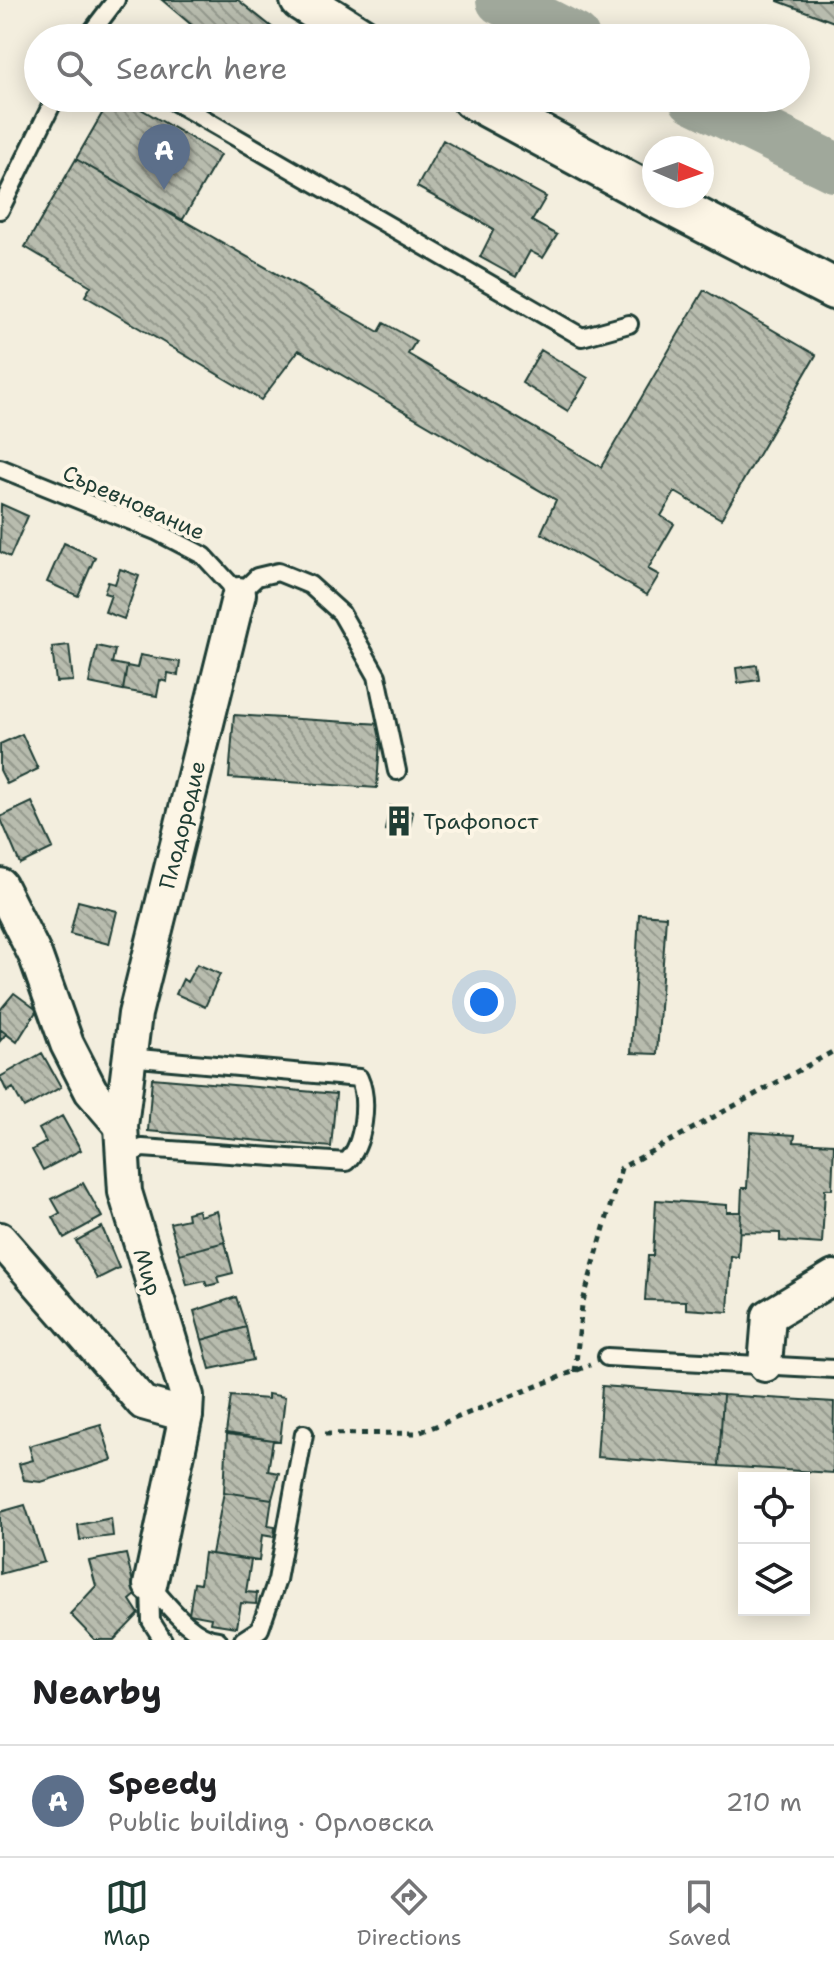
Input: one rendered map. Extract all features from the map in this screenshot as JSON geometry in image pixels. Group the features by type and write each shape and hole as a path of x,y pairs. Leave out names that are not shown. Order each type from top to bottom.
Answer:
{"street":[{"path":"301,0 339,24"},
{"path":"498,112 642,190"},
{"path":"677,208 834,289"},
{"name":"Плодородие","path":"128,1057 139,999 239,594"},
{"path":"0,885 36,957 67,1044 91,1091 121,1126"},
{"name":"Мир","path":"128,1057 121,1159 143,1262 181,1368 186,1415 150,1585"},
{"path":"0,1239 143,1403 186,1415"},
{"path":"765,1365 769,1316 834,1277"}],"lane":[{"path":"98,24 116,0"},
{"path":"0,210 48,112"},
{"path":"192,112 582,337 629,324"},
{"name":"Съревнование","path":"0,468 156,531 204,556 239,594"},
{"path":"239,594 257,577 278,572 310,585 341,613 377,676 397,771"},
{"path":"121,1159 142,1148 346,1162 356,1153 364,1090 359,1078 128,1057"},
{"path":"607,1357 834,1369"},
{"path":"243,1640 260,1629 277,1580 304,1434"},
{"path":"150,1585 174,1612 206,1639 218,1640"},
{"name":"Мир","path":"150,1585 151,1621 163,1640"}],"path":[{"path":"304,1434 418,1433 575,1372 582,1305 621,1168 834,1051"}],"building":[{"path":"162,0 238,0 268,24 190,24"},
{"path":"778,0 834,0 834,22 778,1"},
{"path":"103,112 146,112 220,155 182,221 76,159"},
{"path":"443,140 546,197 532,221 557,235 543,258 530,251 516,277 480,257 494,229 417,187"},
{"path":"76,159 379,332 384,323 416,341 408,354 601,467 704,290 816,355 721,519 675,492 661,516 674,524 648,569 659,575 647,595 541,533 556,500 299,350 261,400 85,296 91,286 25,247"},
{"path":"541,350 588,378 568,411 522,383"},
{"path":"1,504 28,516 10,557 0,552"},
{"path":"64,543 95,557 78,596 47,582"},
{"path":"120,569 139,576 124,619 105,612 111,595 104,593 108,582 115,584"},
{"path":"69,645 73,681 56,682 52,647"},
{"path":"97,646 115,650 112,663 127,666 123,690 89,683"},
{"path":"140,655 180,662 178,675 168,673 167,682 160,680 157,696 123,690 127,666 137,668"},
{"path":"757,665 759,680 738,683 736,668"},
{"path":"234,715 381,724 377,788 229,778"},
{"path":"22,734 38,769 7,784 0,770 0,744"},
{"path":"32,802 53,848 20,864 0,817"},
{"name":"Трафопост","path":"390,806 413,812 408,836 385,830"},
{"path":"78,901 117,911 109,944 70,934"},
{"path":"639,914 666,916 657,1054 631,1053"},
{"path":"197,964 220,974 205,1007 176,994 183,979 187,982"},
{"path":"14,993 37,1010 17,1042 6,1034 0,1041 0,1010"},
{"path":"14,993 37,1010 17,1042 0,1029 0,1010"},
{"path":"42,1053 61,1087 24,1108 13,1088 7,1092 0,1077"},
{"path":"152,1078 336,1094 331,1147 148,1131"},
{"path":"62,1116 81,1150 43,1170 32,1150 46,1142 39,1129"},
{"path":"750,1132 795,1135 794,1142 834,1144 832,1189 825,1189 822,1244 780,1241 780,1233 740,1232 742,1188 747,1188"},
{"path":"83,1183 102,1217 64,1238 53,1217 60,1213 52,1199"},
{"path":"656,1200 727,1205 727,1212 741,1212 738,1257 731,1256 728,1312 686,1309 686,1301 645,1300 648,1256 653,1256"},
{"path":"198,1210 199,1216 217,1211 225,1242 179,1254 170,1223 188,1219 187,1213"},
{"path":"102,1227 119,1268 97,1279 76,1241"},
{"path":"225,1242 233,1273 217,1277 219,1283 207,1286 205,1281 187,1285 179,1254"},
{"path":"236,1297 246,1327 202,1340 194,1311"},
{"path":"246,1327 253,1360 210,1369 202,1340"},
{"path":"602,1386 723,1395 719,1466 597,1457"},
{"path":"268,1394 285,1397 280,1441 226,1433 231,1396 268,1399"},
{"path":"723,1395 834,1402 833,1473 719,1466"},
{"path":"101,1425 112,1460 41,1482 24,1480 19,1464 33,1460 29,1446"},
{"path":"227,1434 273,1440 268,1471 279,1473 272,1499 224,1492"},
{"path":"224,1492 272,1499 268,1526 275,1527 274,1537 262,1535 259,1561 212,1554"},
{"path":"25,1505 44,1562 0,1574 0,1512"},
{"path":"111,1518 113,1536 80,1540 78,1525"},
{"path":"204,1553 251,1560 246,1592 257,1593 256,1604 241,1603 237,1627 210,1623 211,1618 189,1614 194,1583 200,1584"},
{"path":"126,1554 136,1595 130,1600 139,1614 114,1640 95,1640 70,1614 96,1586 89,1561"}],"waterway":[{"path":"501,0 548,24"},
{"path":"722,112 834,167"}],"place":[{"name":"Speedy","path":"164,190"},
{"name":"Трафопост","path":"399,821"}]}
